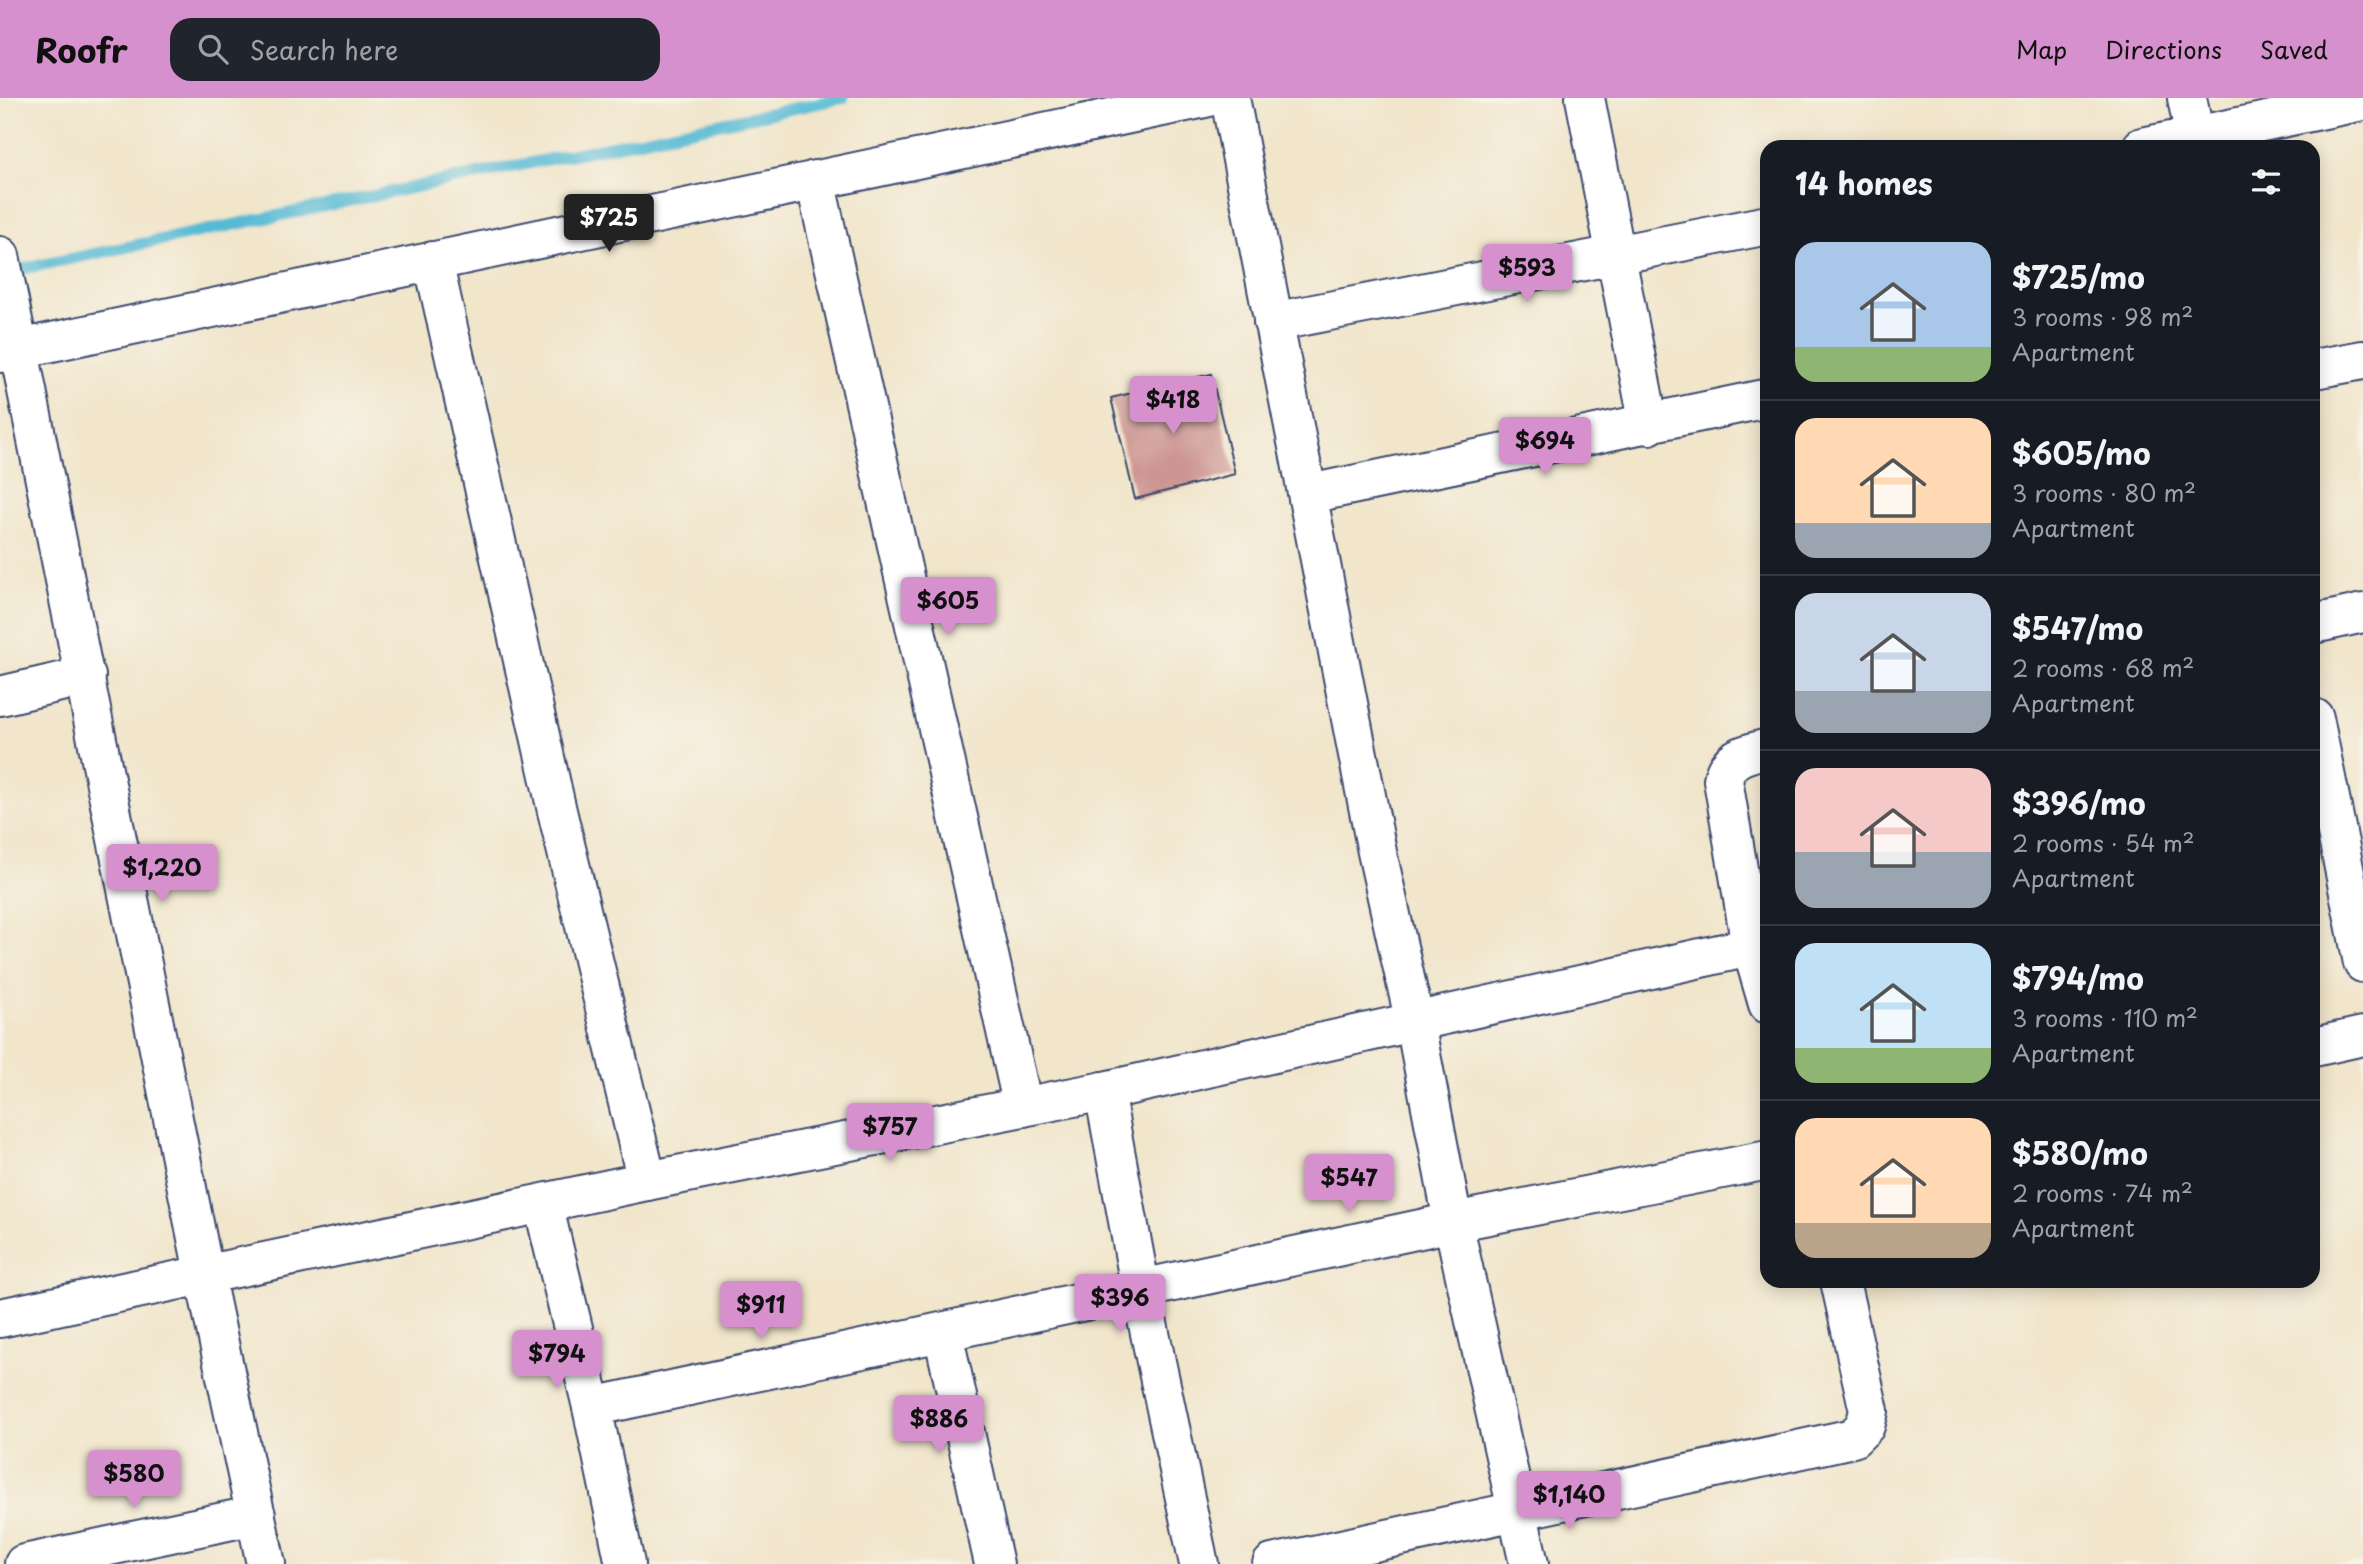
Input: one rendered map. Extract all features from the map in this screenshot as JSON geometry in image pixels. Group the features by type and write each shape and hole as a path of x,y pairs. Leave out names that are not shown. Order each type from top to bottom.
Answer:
{"street":[{"path":"9,351 1205,98"},
{"path":"1230,98 1377,852 1415,1023 1453,1222 1529,1564"},
{"path":"1585,98 1649,425"},
{"path":"2187,98 2196,140"},
{"path":"2204,140 2363,101"},
{"path":"815,180 1023,1107"},
{"path":"1273,322 1760,227"},
{"path":"0,256 9,351 86,676 204,1273 266,1564"},
{"path":"433,261 551,784 647,1181"},
{"path":"2320,368 2363,360"},
{"path":"1309,494 1760,400"},
{"path":"2320,623 2363,613"},
{"path":"0,696 86,676"},
{"path":"2320,747 2363,963"},
{"path":"0,1318 647,1181 1104,1091 1759,944 1723,780 1726,766 1738,756 1760,750"},
{"path":"2320,1045 2363,1036"},
{"path":"1104,1091 1141,1291 1199,1564"},
{"path":"592,1407 1453,1222 1760,1162"},
{"path":"543,1204 592,1407 625,1564"},
{"path":"1272,1564 1853,1438 1865,1426 1869,1411 1842,1288"},
{"path":"943,1333 994,1564"},
{"path":"24,1564 256,1515"}],"building":[{"path":"1211,374 1235,474 1135,499 1111,398"}],"waterway":[{"path":"7,272 843,98"}]}
